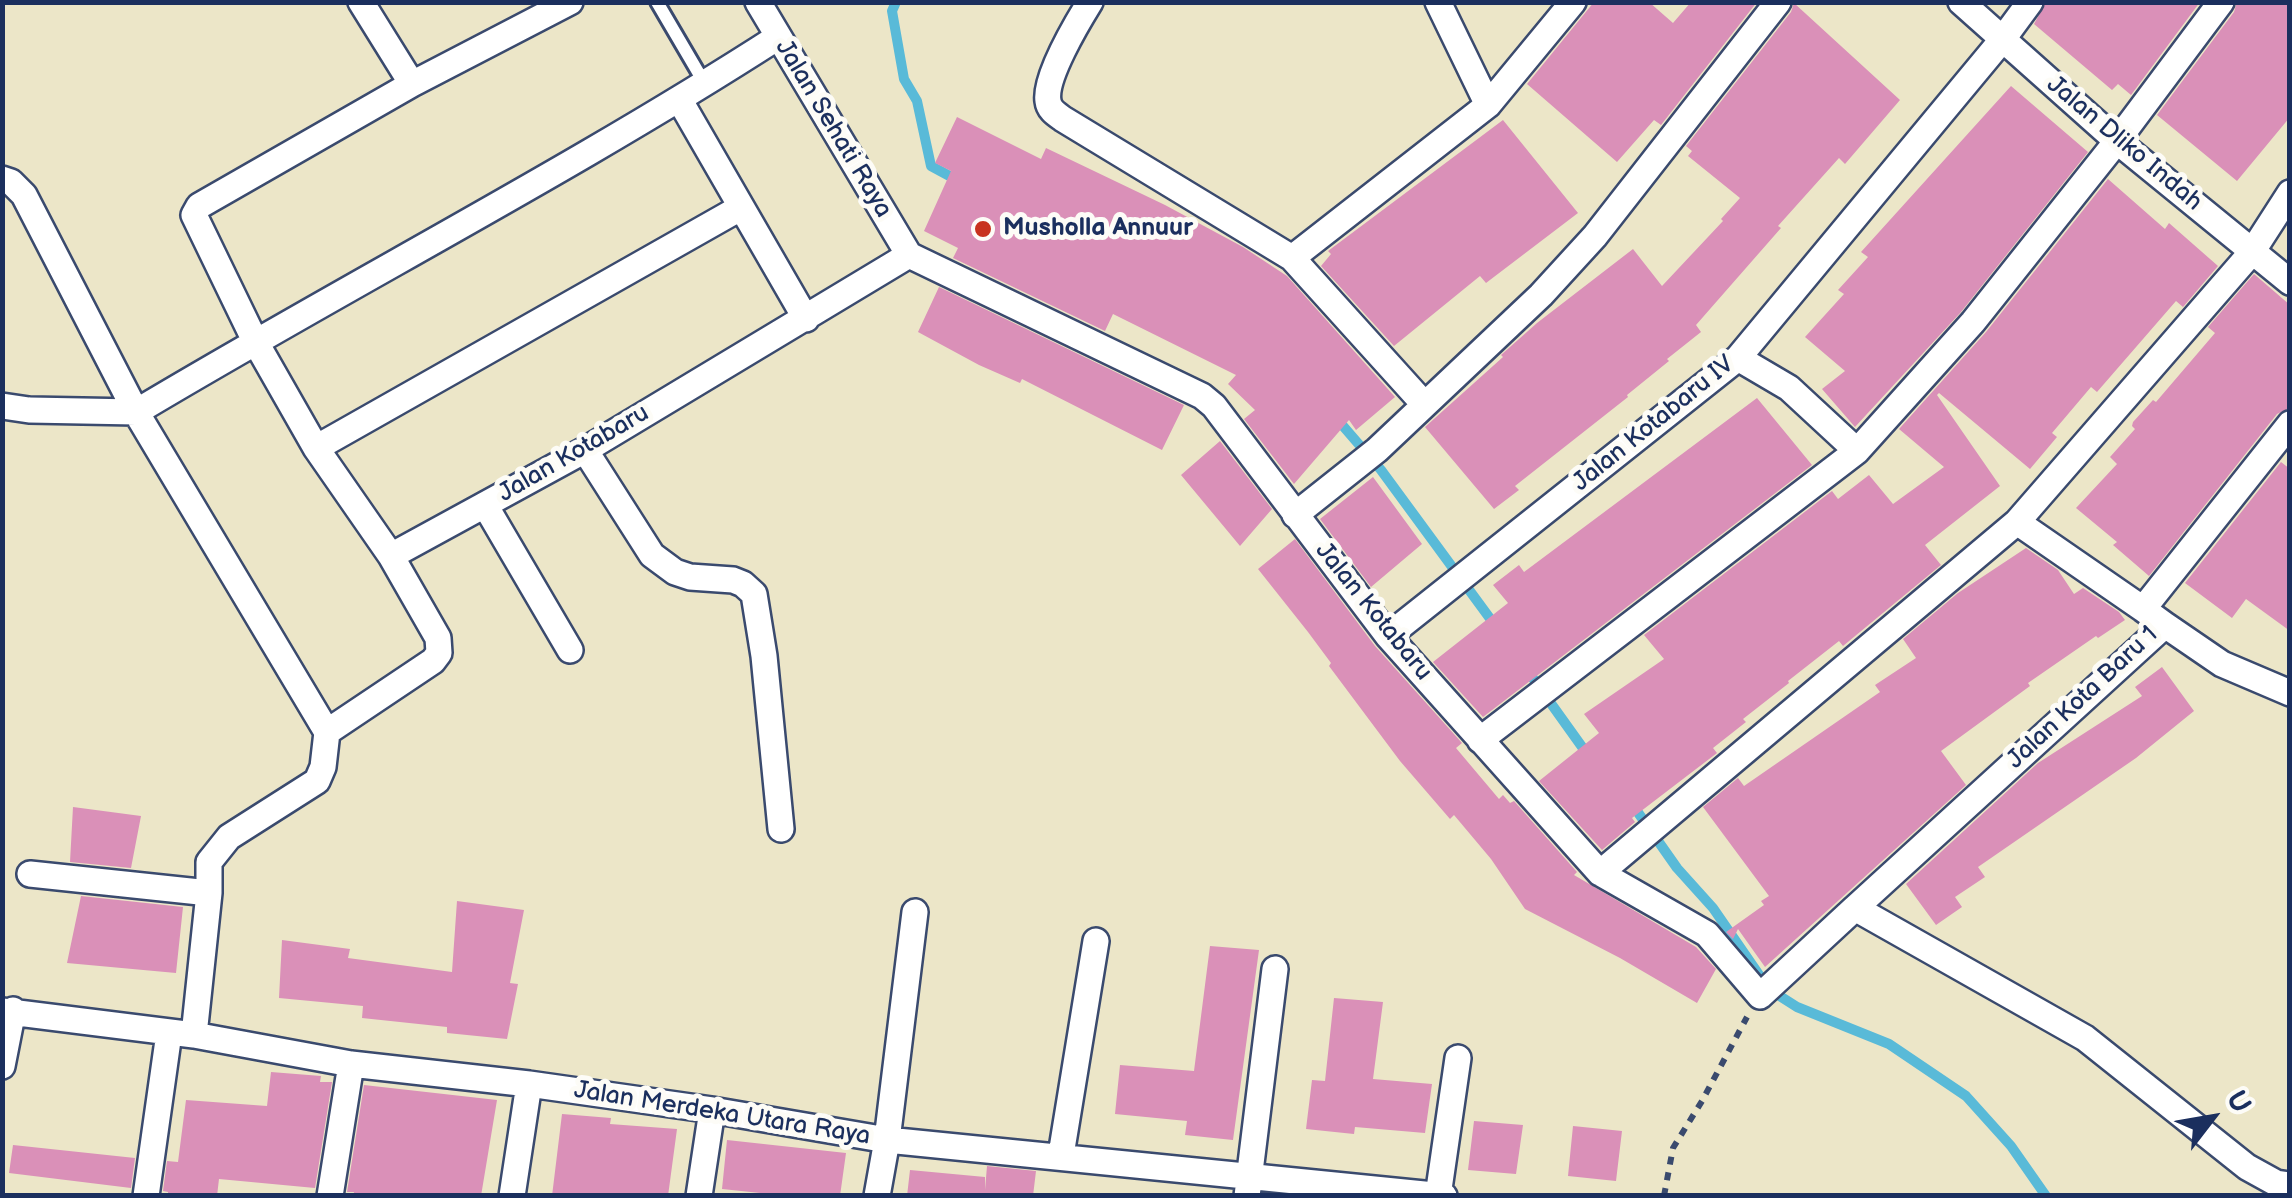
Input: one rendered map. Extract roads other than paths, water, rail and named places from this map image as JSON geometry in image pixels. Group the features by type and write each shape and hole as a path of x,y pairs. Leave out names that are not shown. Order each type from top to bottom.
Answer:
{"street":[{"path":"328,732 432,661 440,653 438,638 392,556 316,448 255,341 195,221 196,208 412,84 570,2"},
{"name":"Jalan Sehati Raya","path":"758,2 910,255"},
{"path":"1090,2 1058,62 1048,94 1050,108 1292,258 1424,404"},
{"path":"1438,2 1488,105"},
{"path":"1292,258 1488,105 1572,2"},
{"path":"1296,514 1366,458 1497,339 1594,236 1778,2"},
{"name":"Jalan Dliko Indah","path":"1961,2 2117,141 2290,282"},
{"name":"Jalan Kotabaru IV","path":"1388,636 1738,358 2030,2"},
{"path":"1480,740 1856,452 1973,322 2221,2"},
{"path":"363,3 412,84"},
{"path":"2,406 136,412 705,84 778,37"},
{"path":"679,99 806,319"},
{"path":"2,179 24,195 136,412 328,732 318,781 220,845 209,862 209,893 146,1196"},
{"path":"1600,872 2017,522 2252,252 2290,193"},
{"path":"316,448 740,208"},
{"name":"Jalan Kotabaru","path":"392,556 584,450 910,255 1202,396 1214,406 1388,636 1600,872 1707,934 1768,989 1855,908"},
{"path":"1738,358 1788,388 1856,452"},
{"name":"Jalan Kota Baru 1","path":"1855,908 2165,625 2143,609 2290,424"},
{"path":"584,450 652,555 690,577 733,580 754,594 781,828"},
{"path":"485,505 570,650"},
{"path":"2017,522 2143,609"},
{"path":"2165,625 2222,664 2290,693"},
{"path":"30,874 209,893"},
{"path":"1855,908 2085,1038 2246,1167 2276,1183 2290,1185"},
{"path":"877,1196 915,912"},
{"path":"1061,1155 1096,941"},
{"path":"1248,1186 1275,969"},
{"path":"2,1066 8,1010"},
{"name":"Jalan Merdeka Utara Raya","path":"8,1010 181,1034 350,1064 712,1110 887,1140 1061,1155 1248,1186 1440,1195"},
{"path":"1440,1195 1458,1058"},
{"path":"330,1196 350,1064"},
{"path":"512,1196 529,1084"},
{"path":"699,1196 712,1110"}],"lane":[{"path":"658,2 705,84"}],"waterway":[{"path":"896,2 892,11 904,79 917,101 931,166 957,180"},
{"path":"1337,419 1381,470 1497,628"},
{"path":"1527,670 1590,758"},
{"path":"1632,804 1775,993 1797,1007 1889,1044 1966,1096 2011,1146 2046,1196"}],"place":[{"name":"Musholla Annuur","path":"983,229"}]}
